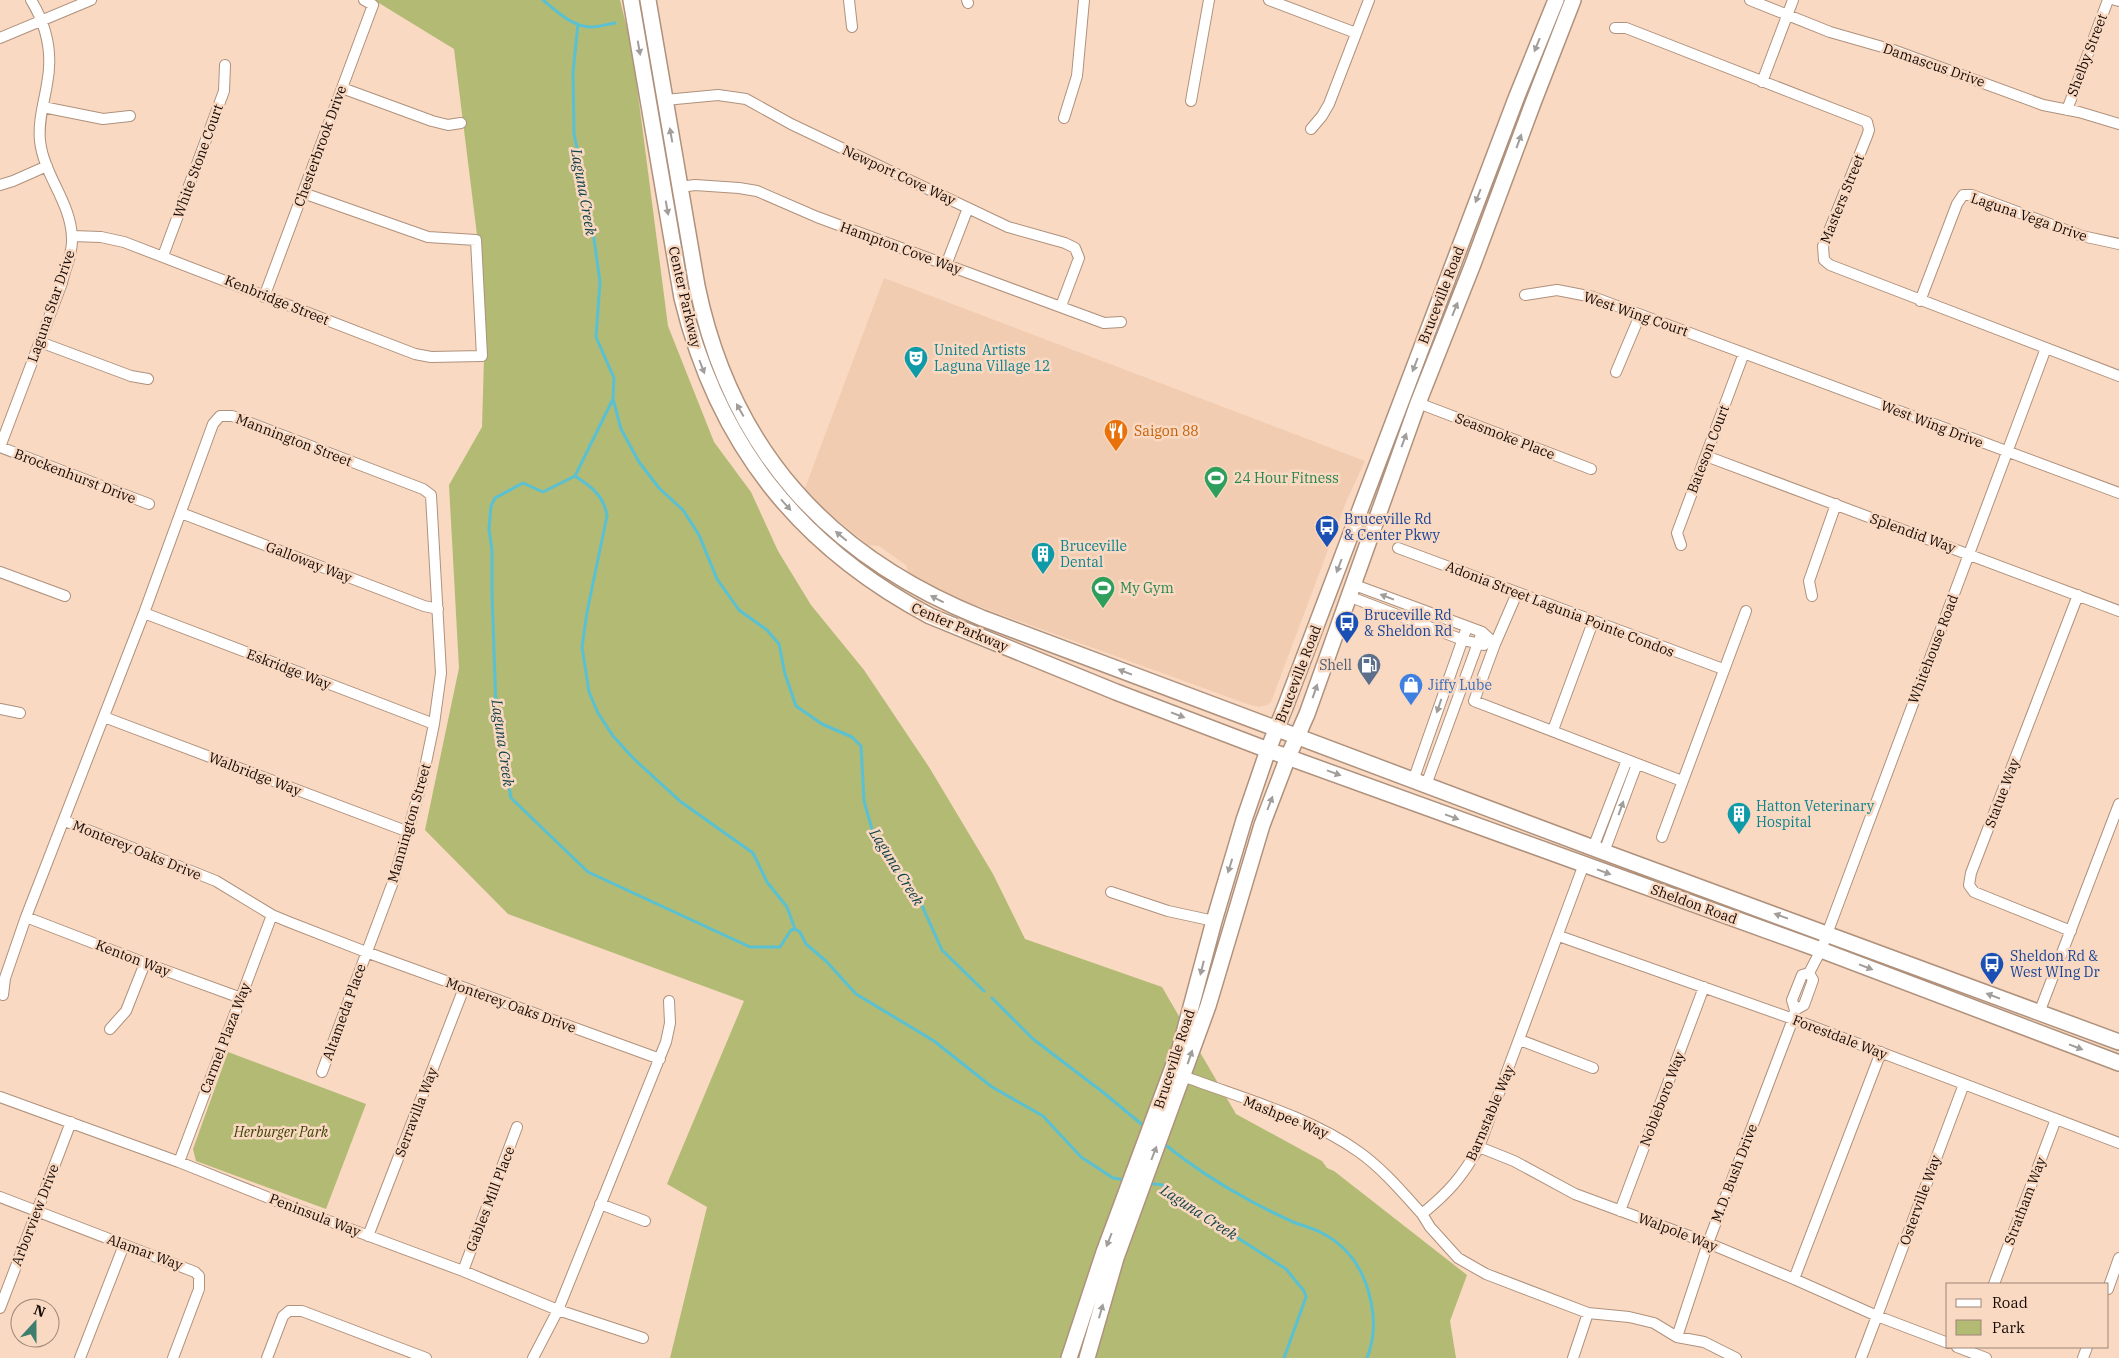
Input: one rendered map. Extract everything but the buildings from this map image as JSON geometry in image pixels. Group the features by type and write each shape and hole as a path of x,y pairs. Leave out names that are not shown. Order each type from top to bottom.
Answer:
{"main road":[{"name":"Center Parkway","path":"631,0 682,298 699,358 724,416 737,439 771,488 816,536 872,581 903,602 930,616 1132,698 1268,750"},
{"name":"Center Parkway","path":"648,0 703,317 724,377 736,404 758,441 795,491 838,534 894,575 942,602 1276,730"},
{"name":"Bruceville Road","path":"1068,1358 1168,1101 1214,921 1244,820 1268,750 1499,142 1556,0"},
{"name":"Bruceville Road","path":"1168,1101 1183,1076 1208,1006 1262,825 1307,714 1358,566 1418,403 1474,264 1533,102 1573,0"},
{"path":"1358,566 1358,546 1377,488 1376,480 1373,476"},
{"path":"997,643 1031,646 1052,654 1059,654 1063,648"},
{"name":"Sheldon Road","path":"1276,730 2119,1042"},
{"name":"Sheldon Road","path":"1268,750 1821,950 2119,1063"},
{"name":"Bruceville Road","path":"1087,1358 1132,1197"}],"street":[{"name":"Laguna Star Drive","path":"0,447 68,263 72,236 64,199 47,166 40,140 40,119 50,60 47,36 42,21 31,0"},
{"path":"0,38 91,0"},
{"name":"Chesterbrook Drive","path":"264,297 373,5 364,0"},
{"path":"849,0 852,28"},
{"path":"1064,118 1076,76 1084,0"},
{"path":"1191,100 1209,0"},
{"path":"1269,0 1356,33"},
{"path":"1311,129 1329,104 1369,0"},
{"name":"Damascus Drive","path":"1750,0 1830,32 1893,50 2043,105 2119,124"},
{"path":"1762,82 1793,0"},
{"name":"Shelby Street","path":"2067,110 2108,0"},
{"path":"2115,0 2119,1"},
{"name":"Masters Street","path":"1615,28 1626,28 1867,122 1869,130 1867,136 1823,246 1824,260 1830,265 2119,376"},
{"name":"White Stone Court","path":"163,256 224,91 225,65"},
{"path":"342,88 432,121 448,125 461,122"},
{"name":"Newport Cove Way","path":"665,100 718,95 746,99 791,124 1008,227 1065,243 1075,248 1080,258 1061,306"},
{"path":"43,107 103,118 130,116"},
{"path":"0,185 47,166"},
{"name":"Hampton Cove Way","path":"680,187 695,185 757,191 817,217 1104,323 1121,322"},
{"name":"Kenbridge Street","path":"72,236 113,239 163,256 264,297 416,354 431,357 482,356 476,240 428,237 303,193"},
{"name":"Laguna Vega Drive","path":"1920,301 1957,204 1963,195 1972,195 2082,236 2119,244"},
{"path":"946,264 968,208"},
{"name":"West Wing Court","path":"1525,295 1557,290 1593,298 1744,353"},
{"path":"1616,372 1640,315"},
{"path":"40,342 131,376 148,379"},
{"name":"Whitehouse Road","path":"1821,950 2046,348"},
{"name":"West Wing Drive","path":"1744,353 2119,493"},
{"name":"Bateson Court","path":"1681,544 1677,533 1744,353"},
{"name":"Seasmoke Place","path":"1418,403 1591,469"},
{"name":"Mannington Street","path":"3,995 5,978 26,917 65,821 144,613 213,424 220,416 232,416 423,489 431,495 441,673 434,724 422,782 406,831 390,891 366,952"},
{"name":"Brockenhurst Drive","path":"0,447 149,504"},
{"name":"Splendid Way","path":"1706,456 2119,611"},
{"path":"1812,596 1809,581 1836,504"},
{"name":"Galloway Way","path":"181,514 424,606 438,609"},
{"name":"Adonia Street Lagunia Pointe Condos","path":"1398,548 1723,669"},
{"path":"872,581 880,565"},
{"path":"0,572 65,596"},
{"path":"885,590 894,575"},
{"path":"1350,590 1482,632 1495,644"},
{"path":"1350,590 1462,640 1477,644 1495,644"},
{"path":"1517,593 1495,644 1474,701 1682,781"},
{"name":"Statue Way","path":"2071,931 1974,892 1969,885 1971,873 2078,595"},
{"path":"1662,837 1746,611"},
{"name":"Eskridge Way","path":"144,613 434,724"},
{"path":"1553,730 1593,622"},
{"path":"1420,783 1467,627"},
{"path":"1420,783 1482,632"},
{"path":"0,709 20,713"},
{"name":"Walbridge Way","path":"104,717 406,831"},
{"path":"1598,850 1627,760"},
{"path":"1598,850 1637,764"},
{"path":"2039,1013 2119,804"},
{"name":"Monterey Oaks Drive","path":"65,821 216,882 272,915 366,952 660,1059"},
{"name":"Barnstable Way","path":"1422,1214 1447,1194 1463,1175 1479,1147 1559,936 1584,864"},
{"path":"1111,892 1164,909 1214,921"},
{"name":"Carmel Plaza Way","path":"179,1162 272,915"},
{"name":"Kenton Way","path":"26,917 241,998"},
{"name":"Forestdale Way","path":"1559,936 1704,987 1794,1014 1881,1052 2119,1142"},
{"name":"M.D. Bush Drive","path":"1677,1337 1708,1243 1794,1014 1804,1005 1813,980 1809,973 1821,950"},
{"name":"Altameda Place","path":"322,1072 366,952"},
{"path":"110,1029 126,1011 145,963"},
{"name":"Nobleboro Way","path":"1620,1211 1704,987"},
{"name":"Serravilla Way","path":"368,1236 464,988"},
{"path":"533,1358 558,1310 660,1059 670,1023 669,1001"},
{"path":"1520,1040 1593,1068"},
{"path":"1794,1278 1881,1052"},
{"name":"Mashpee Way","path":"1183,1076 1296,1119 1339,1139 1379,1168 1422,1214"},
{"name":"Osterville Way","path":"1877,1316 1964,1084"},
{"name":"Peninsula Way","path":"0,1096 179,1162 558,1310 643,1338"},
{"name":"Stratham Way","path":"1994,1283 2056,1119"},
{"name":"Arborview Drive","path":"0,1305 71,1122"},
{"name":"Gables Mill Place","path":"462,1271 517,1127"},
{"name":"Walpole Way","path":"1479,1147 1514,1161 1575,1194 1708,1243 1794,1278 1877,1316 1946,1342"},
{"name":"Alamar Way","path":"0,1197 189,1268 199,1276 199,1289 173,1358"},
{"path":"600,1204 645,1221"},
{"path":"1422,1214 1445,1245 1470,1266 1588,1313 1629,1317 1654,1323 1677,1337 1704,1342 1736,1358"},
{"path":"80,1358 124,1245"},
{"path":"2109,1287 2119,1258"},
{"path":"267,1358 283,1316 290,1311 302,1311 426,1358"},
{"path":"1572,1358 1588,1313"},
{"path":"1861,1358 1877,1316"},
{"path":"1968,1352 1986,1358"}],"shaded area":[{"path":"884,278 1365,461 1346,502 1271,702 1259,707 1250,705 964,601 918,579 908,571 906,565 879,546 868,545 825,510 805,488"}],"green space":[{"path":"374,0 620,0 632,48 668,326 714,442 751,492 778,551 811,605 864,670 929,767 993,874 1025,939 1162,987 1236,1114 1322,1161 1327,1168 1334,1171 1467,1275 1450,1321 1456,1358 670,1358 707,1207 667,1184 744,1001 508,914 425,830 459,668 449,485 482,427 484,358 478,243 454,49"},
{"name":"Herburger Park","path":"228,1052 366,1104 326,1209 196,1161 193,1149"}],"waterway":[{"name":"Laguna Creek","path":"543,0 565,18 584,26 597,27 615,23"},
{"name":"Laguna Creek","path":"578,24 573,72 574,134 590,210 600,282 596,337 614,378 613,399 621,429 639,462 659,488 683,510 699,535 717,579 739,610 767,630 779,644 785,674 796,706 822,724 852,737 861,746 864,801 873,833 919,899 942,950 984,991"},
{"name":"Laguna Creek","path":"613,399 575,476 587,484 600,497 607,516 587,612 582,647 589,692 598,713 613,736 634,759 681,802 753,853 767,882 787,907 795,929"},
{"name":"Laguna Creek","path":"575,476 543,492 523,483 495,498 491,506 489,529 492,550 496,709 511,798 588,872 750,947 780,947 791,930 795,929 800,932 806,944 826,961 856,994 934,1041 992,1087 1043,1116 1081,1157 1113,1178 1126,1180"},
{"name":"Laguna Creek","path":"992,998 1033,1039 1145,1127"},
{"name":"Laguna Creek","path":"1163,1143 1227,1187 1276,1214 1322,1233 1348,1253 1365,1281 1372,1309 1372,1337 1367,1358"},
{"name":"Laguna Creek","path":"1147,1183 1163,1185 1179,1200 1286,1269 1304,1291 1306,1297 1284,1358"}],"place":[{"name":"United Artists Laguna Village 12","path":"916,379"},
{"name":"Saigon 88","path":"1116,452"},
{"name":"24 Hour Fitness","path":"1216,499"},
{"name":"Bruceville Rd & Center Pkwy","path":"1327,548"},
{"name":"Bruceville Dental","path":"1043,575"},
{"name":"My Gym","path":"1103,609"},
{"name":"Bruceville Rd & Sheldon Rd","path":"1347,644"},
{"name":"Shell","path":"1369,686"},
{"name":"Jiffy Lube","path":"1411,706"},
{"name":"Hatton Veterinary Hospital","path":"1739,835"},
{"name":"Sheldon Rd & West WIng Dr","path":"1992,985"}]}
